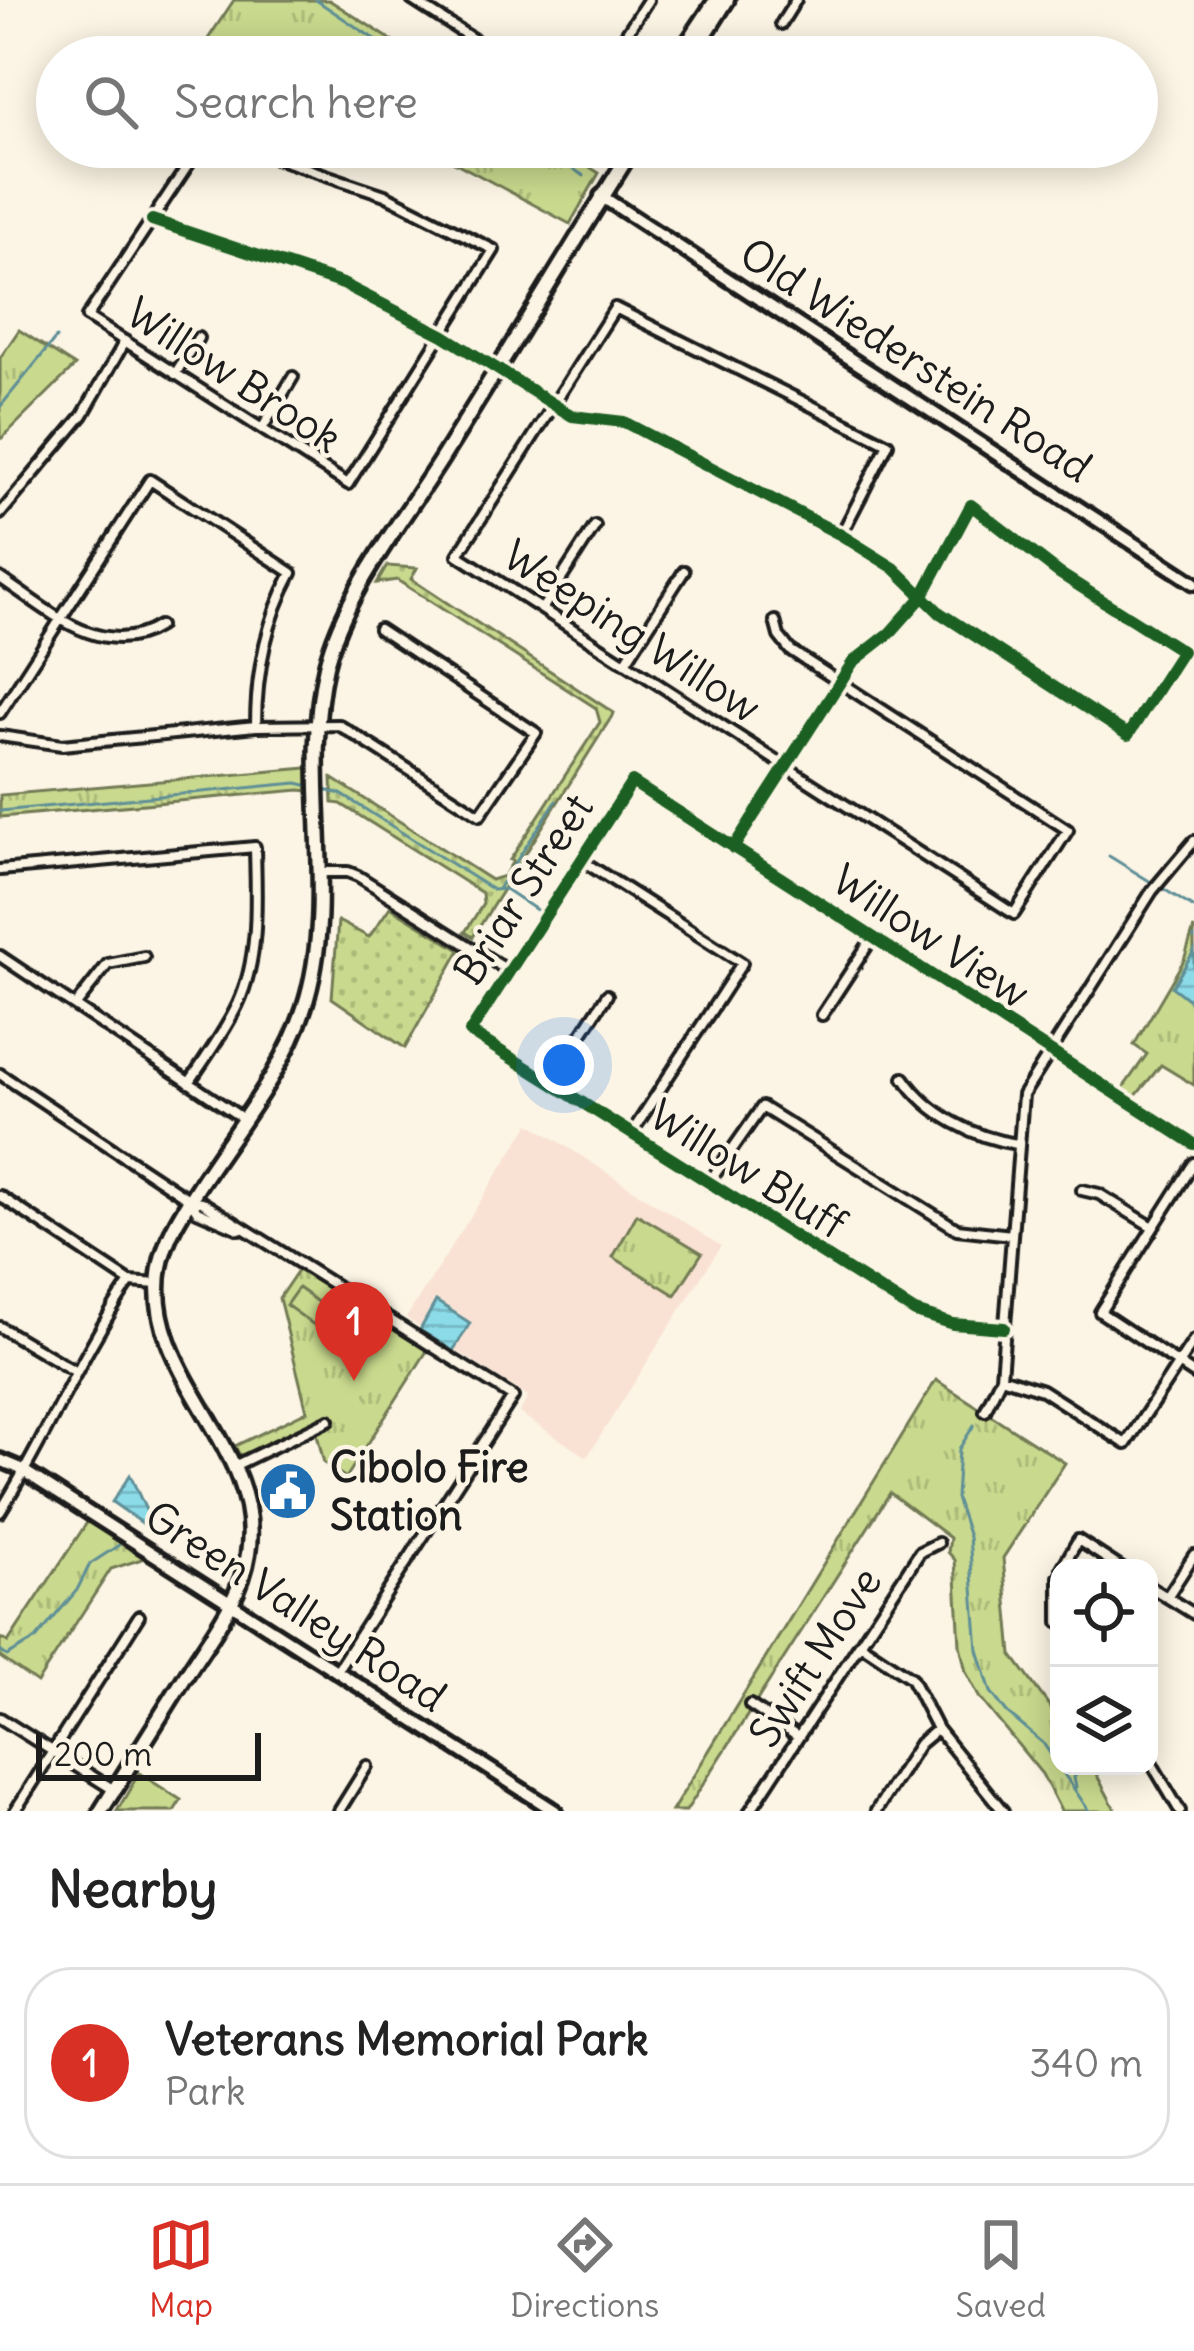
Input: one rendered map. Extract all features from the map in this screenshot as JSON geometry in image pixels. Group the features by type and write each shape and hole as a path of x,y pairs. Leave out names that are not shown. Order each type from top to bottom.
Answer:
{"main road":[{"path":"693,36 715,4"},
{"path":"701,36 715,4"},
{"path":"611,178 612,168"},
{"path":"102,1811 230,1605 241,1584 250,1541 247,1507 233,1466 164,1332 158,1284 166,1244 282,1056 304,1007 317,940 319,723 326,669 344,615 618,168"}],"street":[{"path":"625,36 649,0"},
{"path":"781,24 796,0"},
{"path":"418,2 469,36"},
{"path":"186,168 152,220 343,284 443,334 580,418 624,422 842,535 894,568 922,597 1128,735 1182,651 1060,573 971,505 922,597 890,633 853,662 733,848"},
{"path":"306,168 386,195 494,250 443,334"},
{"name":"Old Wiederstein Road","path":"601,196 1194,583"},
{"name":"Willow Brook","path":"152,220 87,317 348,484 443,334"},
{"path":"554,404 614,308 888,444 842,535"},
{"path":"176,374 198,338"},
{"path":"0,514 83,415 125,341"},
{"path":"262,429 293,376"},
{"name":"Weeping Willow","path":"554,404 458,555 1014,914 1068,830 839,682"},
{"path":"0,713 150,480 292,573 266,639 256,726"},
{"path":"542,609 595,526"},
{"path":"625,663 684,571"},
{"path":"0,578 61,618 106,640 145,635 159,626"},
{"path":"776,621 784,645 839,682"},
{"path":"0,736 62,745 319,723 353,730 480,814 536,733 379,629"},
{"name":"Willow View","path":"632,782 1194,1144"},
{"name":"Briar Street","path":"470,1032 632,782"},
{"path":"985,1411 1000,1377 1023,1094 1152,891 1194,841"},
{"path":"0,870 255,847 254,941 247,977 236,1007 189,1083"},
{"path":"581,860 742,963 631,1134"},
{"path":"318,872 358,876 507,970"},
{"path":"822,1015 873,938"},
{"path":"0,956 242,1118"},
{"path":"75,1006 108,964 144,957"},
{"path":"550,1083 607,995"},
{"name":"Willow Bluff","path":"470,1032 915,1312 953,1324 1004,1328"},
{"path":"0,1074 190,1200 197,1211 250,1233 513,1397 336,1672"},
{"path":"904,1078 916,1096 979,1136 1017,1144"},
{"path":"709,1184 762,1107 957,1229 1012,1235"},
{"path":"1194,1163 1100,1312 1194,1374"},
{"path":"1082,1190 1099,1194 1153,1227"},
{"path":"0,1196 130,1282 158,1284"},
{"path":"0,1512 130,1282"},
{"path":"0,1327 76,1372"},
{"path":"1000,1377 1042,1390 1126,1444 1194,1340"},
{"path":"233,1466 329,1420"},
{"name":"Green Valley Road","path":"0,1460 555,1811"},
{"path":"1067,1559 1078,1540 1107,1559"},
{"name":"Swift Move","path":"749,1811 920,1552 938,1543"},
{"path":"1166,1597 1194,1556"},
{"path":"1158,1592 1194,1614"},
{"path":"15,1811 139,1616"},
{"path":"860,1644 910,1678 937,1729 1003,1811"},
{"path":"750,1705 799,1737"},
{"path":"0,1718 114,1790"},
{"path":"876,1811 919,1744 937,1729"},
{"path":"339,1811 367,1766"},
{"path":"1158,1774 1180,1811"}],"shaded area":[{"path":"530,1123 721,1246 587,1457 519,1413 528,1397 406,1318"}],"green space":[{"path":"234,0 329,0 385,36 210,36"},
{"path":"465,168 591,168 599,173 570,224"},
{"path":"19,330 75,366 0,440 0,358"},
{"path":"387,566 417,568 411,579 614,713 473,937 465,932 483,904 482,893 333,803 332,778 491,880 504,876 600,722 596,708 397,580 377,583"},
{"path":"319,767 318,792 0,817 0,795"},
{"path":"390,907 460,950 405,1048 332,998 338,921 369,937"},
{"path":"1194,928 1194,1085 1161,1065 1135,1097 1123,1088 1147,1054 1134,1045 1184,960"},
{"path":"637,1214 702,1253 675,1295 613,1257"},
{"path":"300,1267 427,1351 346,1478 324,1463 316,1430 245,1467 235,1446 307,1411 279,1298"},
{"path":"298,1288 326,1308 314,1325 286,1305"},
{"path":"936,1380 1065,1463 1003,1558 1012,1655 1050,1707 1050,1775 1097,1775 1116,1811 1061,1811 1042,1774 979,1697 966,1672 960,1645 950,1538 890,1493 686,1811 672,1811"},
{"path":"90,1518 148,1557 111,1569 37,1683 0,1657 0,1638 8,1642"},
{"path":"139,1773 181,1800 174,1811 117,1811"}],"water":[{"path":"1194,951 1194,1012 1189,1000 1172,987"},
{"path":"436,1301 470,1323 453,1351 420,1330"},
{"path":"130,1475 149,1517 145,1525 112,1502"}],"waterway":[{"path":"316,0 370,36"},
{"path":"572,168 584,176"},
{"path":"0,407 56,338"},
{"path":"0,811 297,783 310,786"},
{"path":"325,790 341,794 493,890 505,889 538,911"},
{"path":"498,889 556,801"},
{"path":"1109,856 1151,882"},
{"path":"1162,888 1194,908"},
{"path":"974,1425 959,1449 956,1498 969,1537 978,1650 991,1692 1007,1713 1043,1743 1089,1811"},
{"path":"0,1651 7,1656 36,1639 77,1590 90,1564 119,1545"},
{"path":"1076,1775 1076,1787"}],"cycle path":[{"path":"152,220 343,284 443,335 572,416 624,422 841,535 894,568 940,613 1128,735 1182,651 1059,573 971,505 922,597 890,633 853,662 733,848"},
{"path":"1004,1328 953,1324 915,1312 470,1032 632,782 1194,1144"}],"place":[{"name":"Veterans Memorial Park","path":"354,1381"},
{"name":"Cibolo Fire Station","path":"288,1491"}]}
